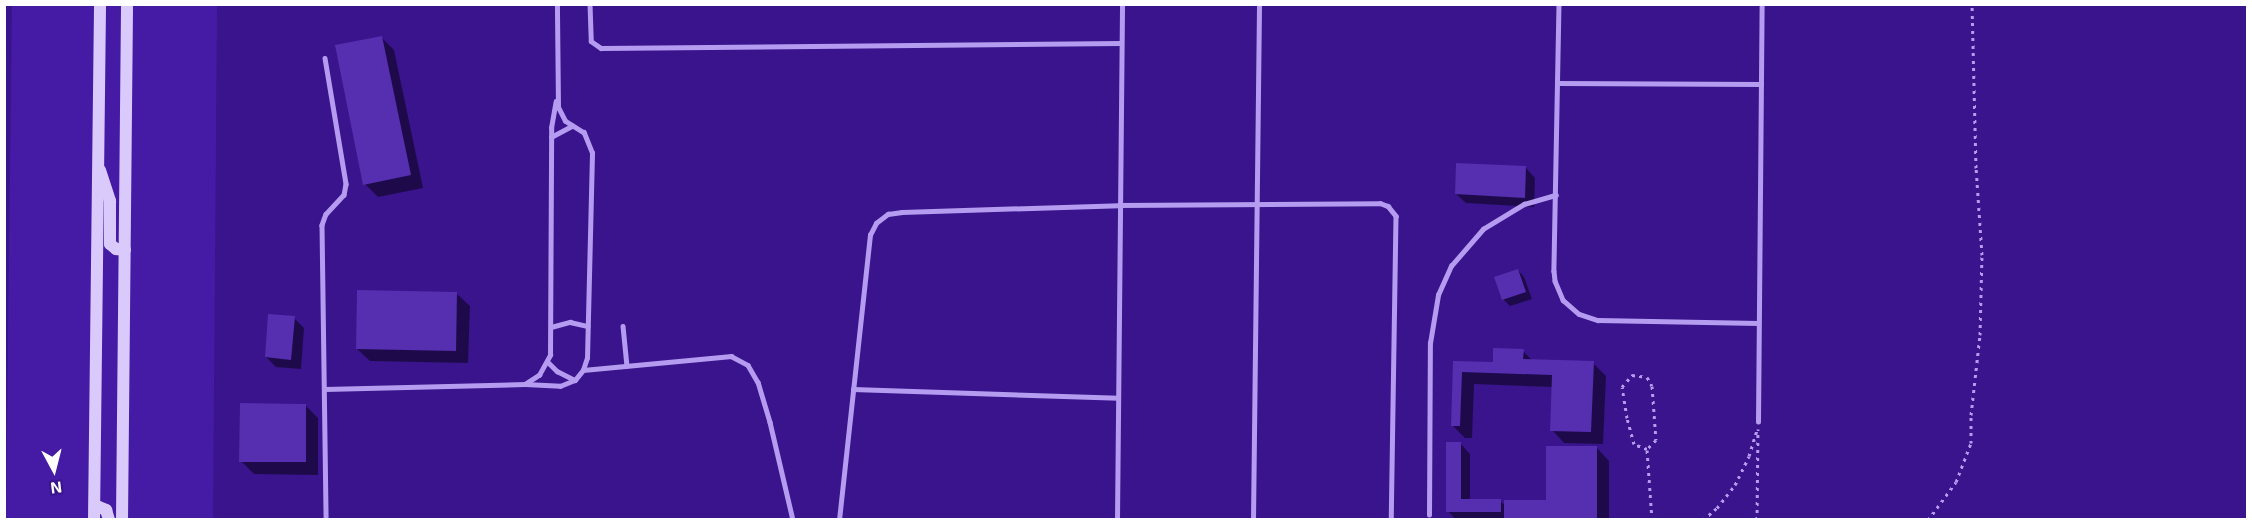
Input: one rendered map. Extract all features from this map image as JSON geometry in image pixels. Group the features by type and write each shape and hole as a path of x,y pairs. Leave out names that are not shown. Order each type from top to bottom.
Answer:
{"street":[{"path":"94,514 100,4"},
{"path":"122,519 128,4"},
{"path":"98,166 109,192 110,244 116,249 125,250"},
{"path":"94,514 99,507 106,510 109,519"}],"lane":[{"path":"525,384 539,375 548,362 551,137 557,100 557,4"},
{"path":"590,4 591,41 601,48 1121,43"},
{"path":"1117,519 1122,4"},
{"path":"1253,519 1259,4"},
{"path":"1559,4 1555,281 1563,300 1578,314 1598,320 1758,323"},
{"path":"1758,422 1762,4"},
{"path":"325,58 346,184 344,195 326,214 322,225 327,519"},
{"path":"1558,83 1761,84"},
{"path":"325,389 525,384 560,386 575,380 583,370 587,358 592,153 584,133 572,126 561,114 557,100"},
{"path":"551,137 572,126"},
{"path":"1430,515 1430,335 1438,295 1451,266 1483,229 1517,207 1556,195"},
{"path":"839,519 870,236 882,218 902,212 1119,205 1380,203 1388,206 1394,212 1391,519"},
{"path":"550,327 570,322 588,326"},
{"path":"623,326 627,366"},
{"path":"583,370 731,356 748,365 758,382 793,519"},
{"path":"548,362 557,371 575,380"},
{"path":"853,389 1118,398"}],"path":[{"path":"1928,519 1956,482 1971,443 1982,265 1976,168 1972,4"},
{"path":"1647,450 1634,444 1624,405 1624,382 1637,374 1647,377 1652,386 1656,440 1647,450 1652,519"},
{"path":"1703,519 1718,508 1739,479 1749,456 1758,422"},
{"path":"1757,519 1758,422"}],"shaded area":[{"path":"12,5 217,5 213,519 6,519"}],"building":[{"path":"382,36 411,175 363,185 335,45"},
{"path":"1456,163 1526,166 1525,198 1455,194"},
{"path":"1518,269 1526,292 1502,300 1494,277"},
{"path":"357,290 457,292 456,351 356,349"},
{"path":"268,314 295,316 291,360 265,357"},
{"path":"1493,348 1524,349 1523,359 1594,361 1591,432 1550,431 1552,375 1462,372 1460,426 1451,426 1453,361 1493,362"},
{"path":"240,403 306,404 306,462 239,462"},
{"path":"1446,442 1461,442 1461,499 1501,499 1501,512 1446,512"},
{"path":"1546,446 1597,446 1597,520 1504,520 1504,500 1546,500"}]}
